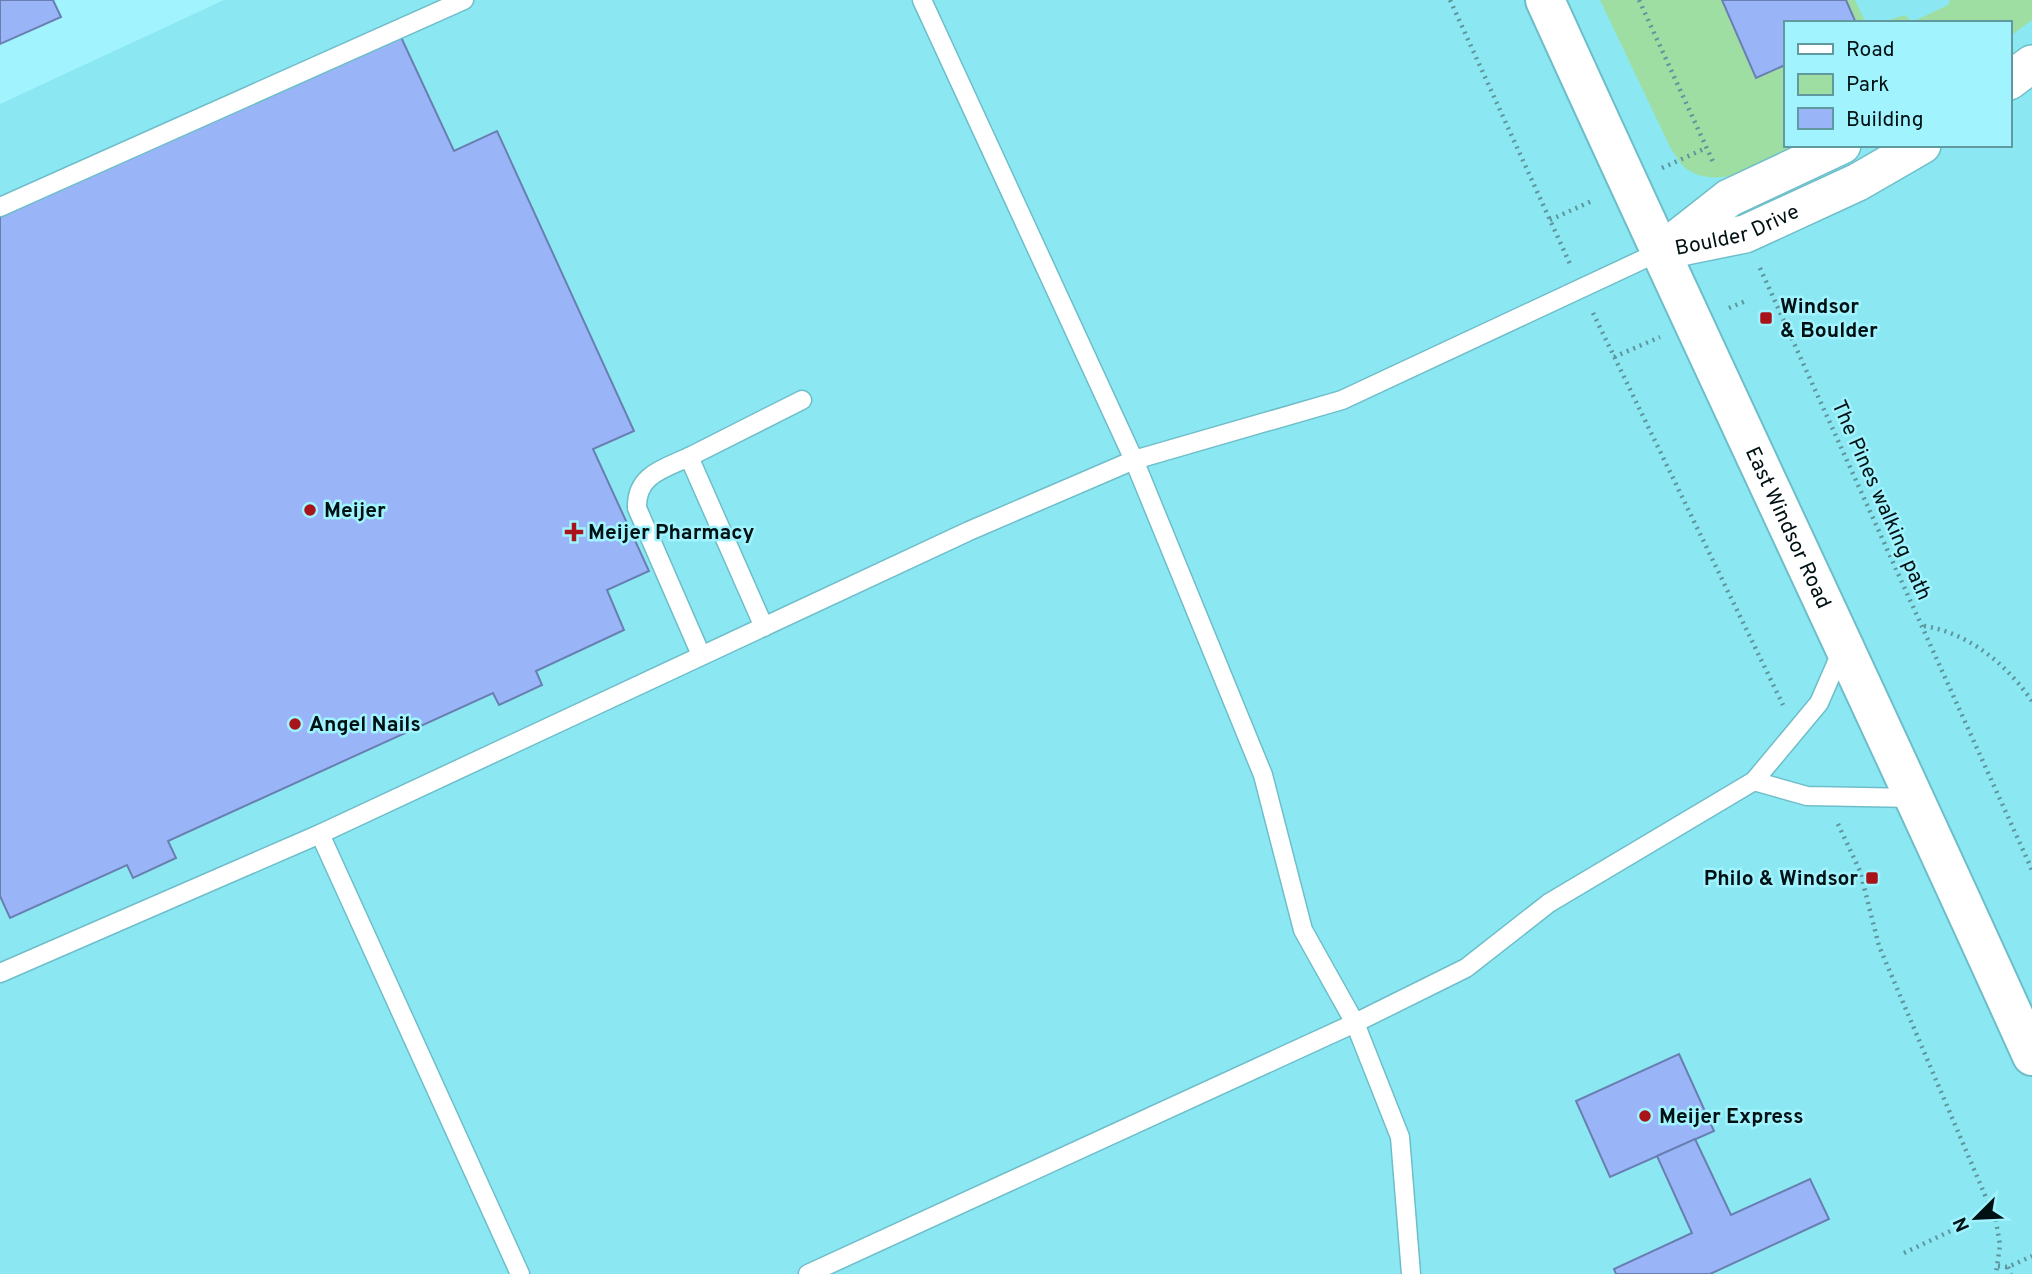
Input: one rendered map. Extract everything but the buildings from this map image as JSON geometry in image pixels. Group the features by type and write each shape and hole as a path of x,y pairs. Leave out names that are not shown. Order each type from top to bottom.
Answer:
{"main road":[{"name":"East Windsor Road","path":"1545,0 1843,648 1916,798 2032,1056"}],"street":[{"path":"2011,79 2032,64"},
{"name":"Boulder Drive","path":"1661,251 1729,198 1838,147"},
{"name":"Boulder Drive","path":"1661,251 1745,234 1858,182 1919,147"}],"lane":[{"path":"0,206 464,0"},
{"path":"922,0 1134,460 1264,775 1303,930 1355,1023 1400,1137 1411,1274"},
{"path":"0,973 320,834 969,531 1134,460 1342,400 1661,251"},
{"path":"701,654 637,508 636,494 646,477 802,400"},
{"path":"689,457 764,627"},
{"path":"807,1274 1355,1023 1466,968 1549,903 1754,781 1819,703 1843,648"},
{"path":"1754,781 1807,796 1916,798"},
{"path":"320,834 520,1274"}],"path":[{"path":"1450,0 1550,220"},
{"path":"1639,0 1718,173"},
{"path":"1682,159 1706,148"},
{"name":"The Pines walking path","path":"1757,262 1923,626 1940,629 1973,644 2000,663 2032,701"},
{"path":"1601,329 1784,707"},
{"path":"1614,357 1638,346"},
{"path":"1923,626 2032,870"},
{"path":"1840,829 1860,871 1879,946 1993,1211 1999,1230 1996,1274"},
{"path":"1905,1253 1993,1211"},
{"path":"1998,1266 2008,1267 2032,1256"},
{"path":"2008,1267 2011,1274"}],"shaded area":[{"path":"224,0 2032,0 2032,1274 0,1274 0,104"}],"green space":[{"path":"1600,0 1855,0 1865,21 1784,21 1784,147 1799,147 1747,171 1717,177 1702,176 1688,170 1671,149"},
{"path":"1950,0 2032,0 2032,20 2011,36 2011,21 1914,21 1948,5"},
{"path":"1905,15 1911,21 1886,21"}],"place":[{"name":"Windsor & Boulder","path":"1766,318"},
{"name":"Meijer","path":"310,510"},
{"name":"Meijer Pharmacy","path":"574,532"},
{"name":"Angel Nails","path":"295,724"},
{"name":"Philo & Windsor","path":"1872,878"},
{"name":"Meijer Express","path":"1645,1116"}]}
